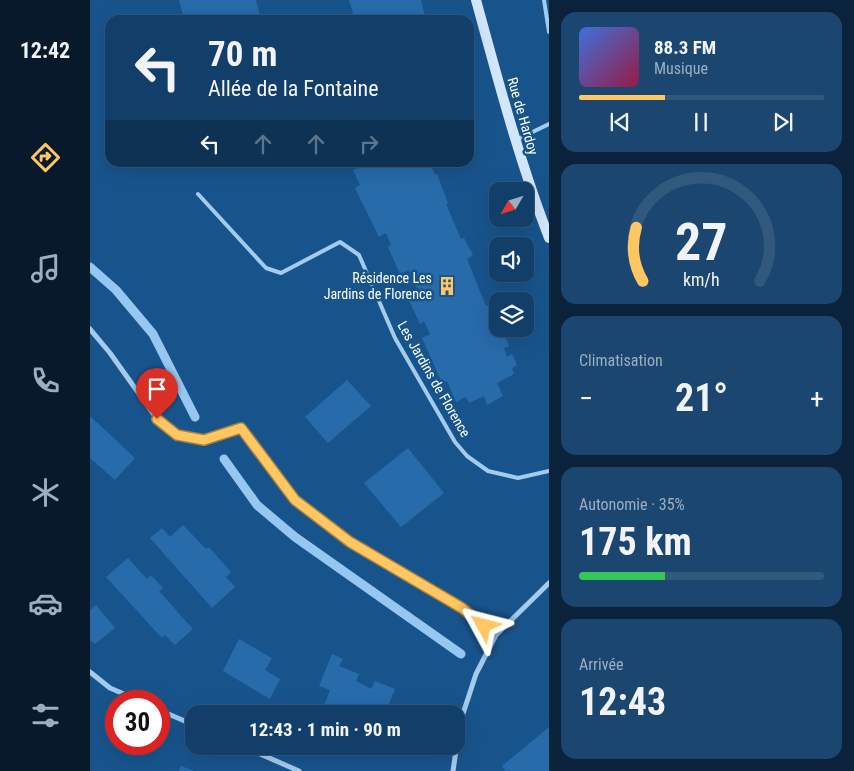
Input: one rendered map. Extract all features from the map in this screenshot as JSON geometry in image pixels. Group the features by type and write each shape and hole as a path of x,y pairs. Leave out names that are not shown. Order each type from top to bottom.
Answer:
{"street":[{"name":"Rue de Hardoy","path":"476,0 516,140 549,238"},
{"path":"90,329 110,352 157,419 177,435 204,440 241,428 295,500 350,542 462,608 496,635"},
{"path":"453,771 460,723 476,674 496,635 549,583"},
{"path":"90,672 115,690"},
{"path":"170,715 185,721"},
{"path":"263,755 299,771"}],"lane":[{"path":"544,0 549,32"},
{"path":"516,140 549,124"},
{"name":"Les Jardins de Florence","path":"198,194 266,268 281,273 340,242 360,255 395,338 455,442 467,456 488,471 518,478 549,470"}],"building":[{"path":"179,0 256,0 260,15 183,15"},
{"path":"349,0 421,0 425,15 354,15"},
{"name":"Résidence Les Jardins de Florence","path":"360,167 431,167 435,175 437,174 448,203 446,204 461,239 464,238 473,255 467,259 486,306 489,305 489,337 505,337 509,346 504,348 507,357 512,354 517,365 512,368 514,374 497,383 503,396 487,405 484,396 469,403 466,397 456,402 447,381 442,383 422,338 430,334 424,321 420,324 407,296 418,290 409,270 400,274 388,247 391,245 386,233 379,237 355,188 360,185 353,170"},
{"path":"347,380 371,406 328,443 305,417"},
{"path":"90,416 135,458 115,480 90,458"},
{"path":"408,448 444,493 401,527 364,483"},
{"path":"183,525 206,549 209,547 231,572 226,577 235,587 212,608 150,538 162,528 170,537"},
{"path":"128,558 147,579 151,575 163,588 159,591 193,629 175,645 165,635 162,638 106,577"},
{"path":"96,605 115,628 95,644 90,640 90,610"},
{"path":"239,639 272,658 265,670 280,679 270,699 223,671"},
{"path":"332,654 343,659 339,666 359,674 356,681 371,689 375,681 395,689 389,705 324,705 330,690 319,686"},
{"path":"549,727 549,771 506,771 502,766"},
{"path":"181,766 194,771 179,771"}],"waterway":[{"path":"90,267 116,290 153,334 195,417"},
{"path":"224,459 257,505 295,537 461,654"}],"place":[{"name":"Résidence Les Jardins de Florence","path":"447,286"}],"route":[{"path":"157,419 177,435 204,440 241,428 295,500 350,542 462,608 484,626"}]}
